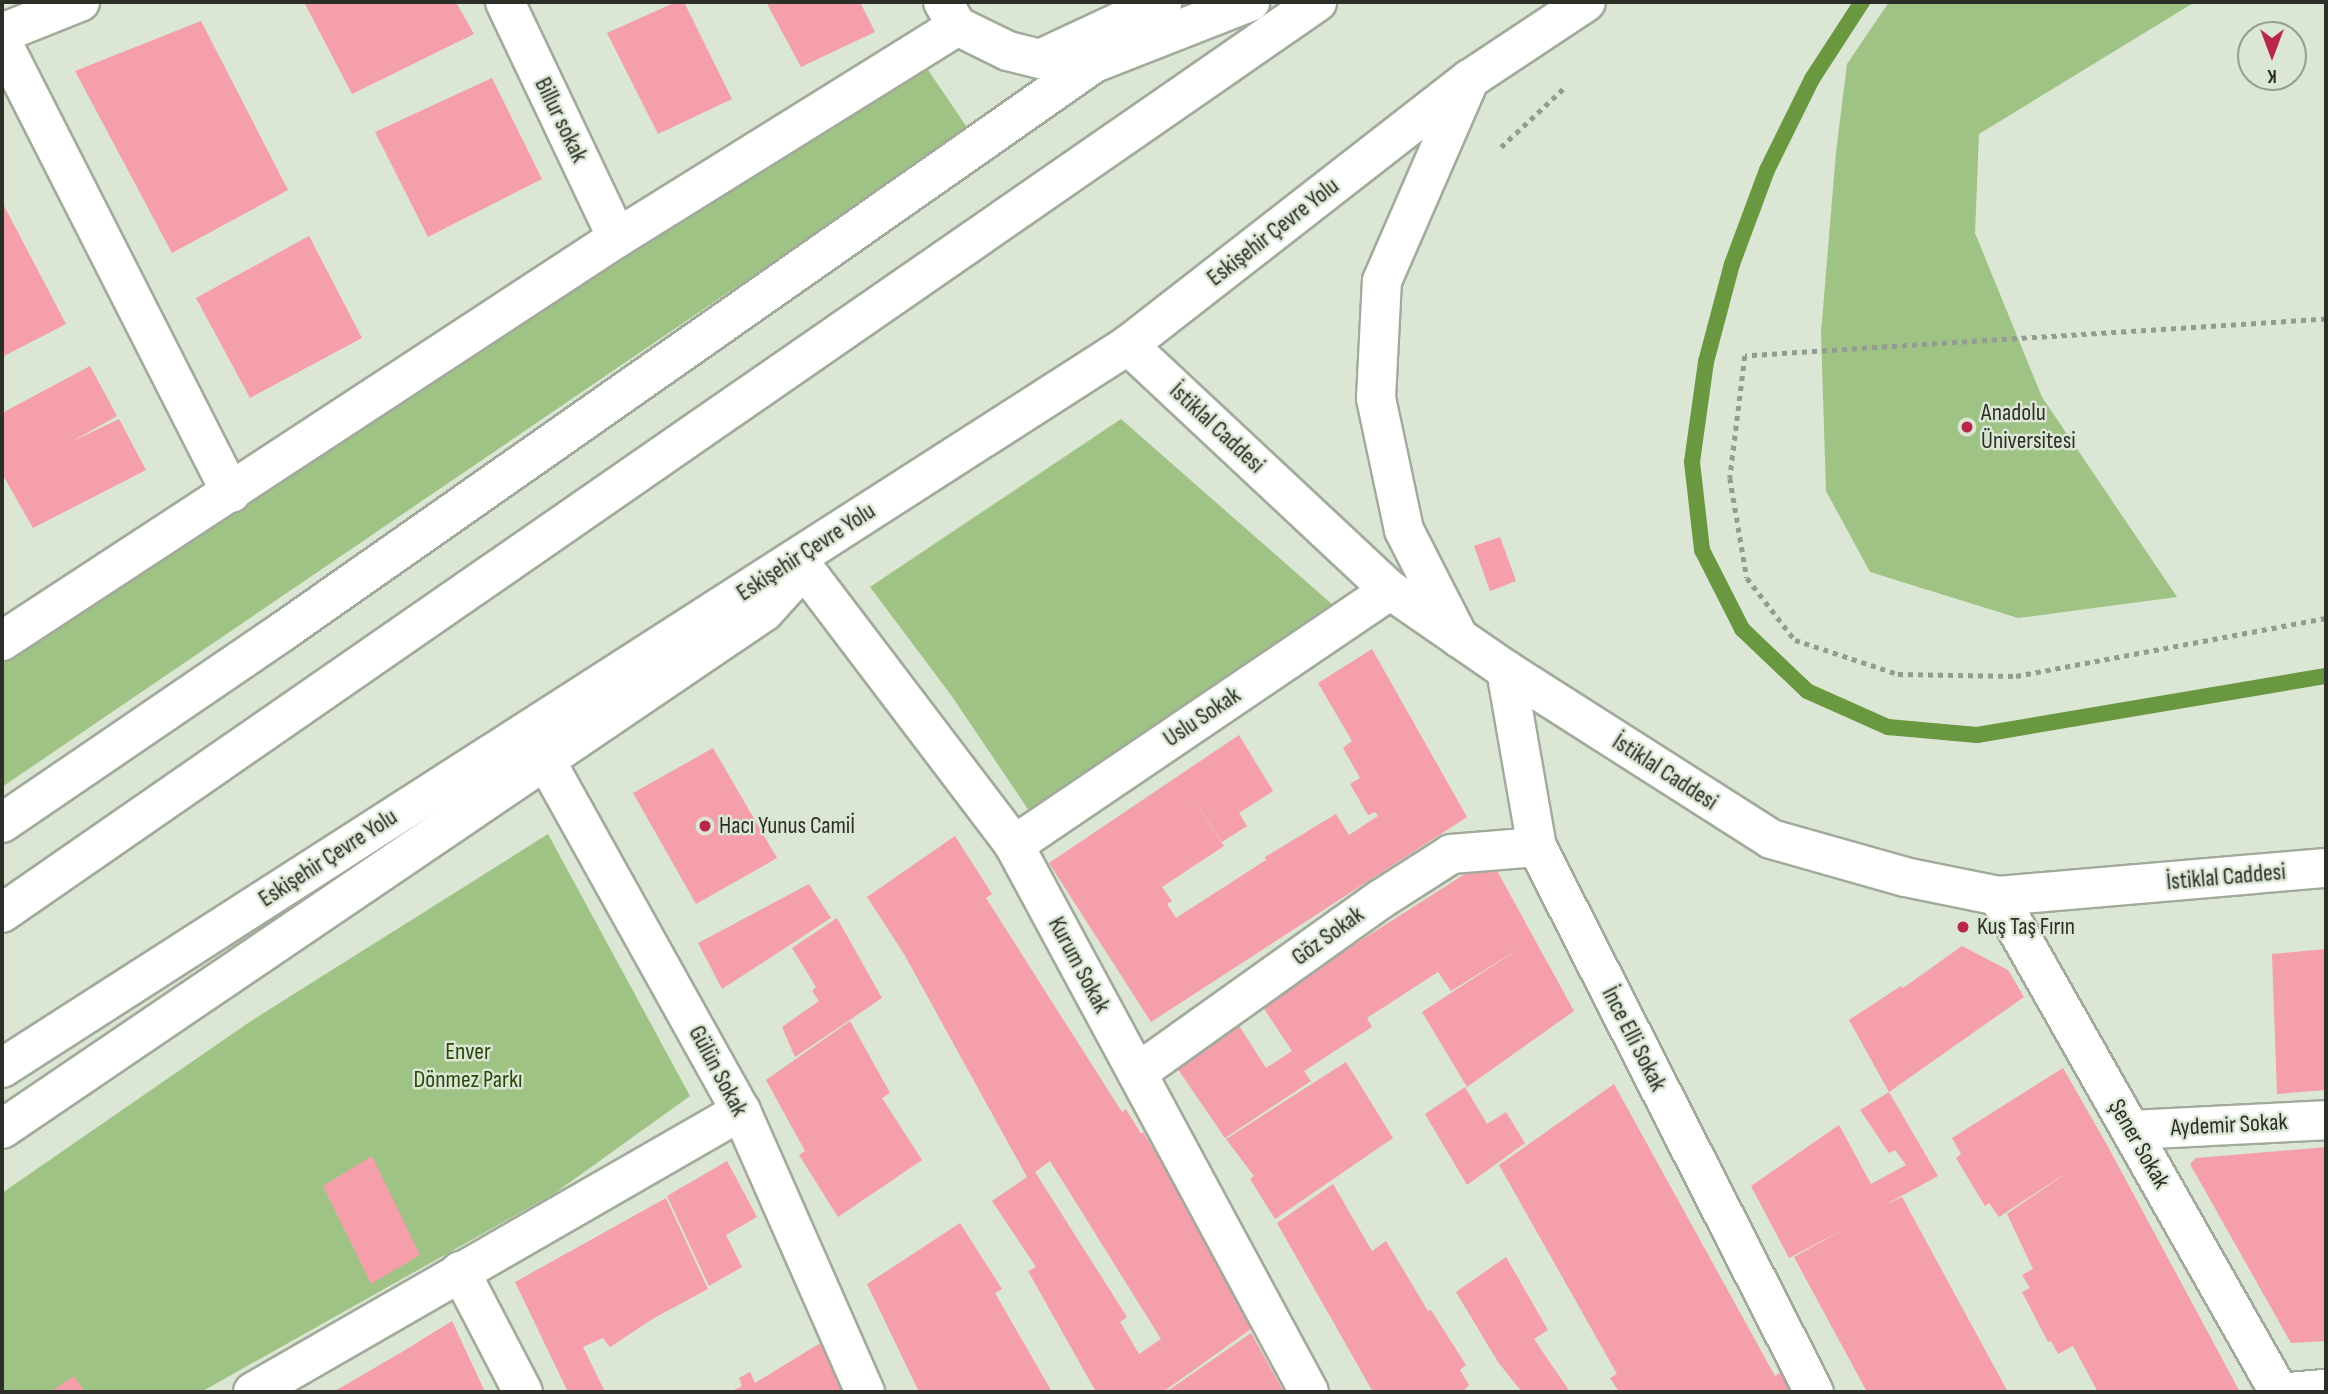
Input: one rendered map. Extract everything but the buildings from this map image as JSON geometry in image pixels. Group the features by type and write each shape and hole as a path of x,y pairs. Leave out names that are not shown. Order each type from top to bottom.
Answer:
{"main road":[{"path":"2,33 80,2"},
{"name":"Billur sokak","path":"505,2 617,238"},
{"path":"2,641 617,238 950,14 1009,51 1040,59 1162,2"},
{"path":"2,823 282,632 1094,63 1250,2"},
{"path":"2,913 1317,2"},
{"name":"Eskişehir Çevre Yolu","path":"2,1068 1128,345 1470,79 1586,2"},
{"path":"2,42 231,493"},
{"path":"1459,638 1404,530 1376,398 1382,281 1470,79"},
{"path":"2,1129 764,612 804,568 1128,345"},
{"name":"İstiklal Caddesi","path":"1128,345 1390,590 1506,670 1771,839 1905,877 1998,896 2326,868"},
{"name":"Kurum Sokak","path":"804,568 1014,845 1309,1392"},
{"name":"Uslu Sokak","path":"1014,845 1390,590"},
{"name":"İnce Elli Sokak","path":"1506,670 1537,847 1814,1392"},
{"name":"Gülün Sokak","path":"546,761 741,1111 865,1392"},
{"name":"Göz Sokak","path":"1137,1073 1381,899 1451,854 1537,847"},
{"name":"Şener Sokak","path":"1998,896 2279,1392"},
{"path":"253,1392 741,1111"},
{"name":"Aydemir Sokak","path":"2131,1130 2326,1120"},
{"path":"460,1271 523,1392"},
{"path":"2289,1392 2326,1390"}],"path":[{"path":"1501,147 1563,89"},
{"path":"2326,319 1745,356 1730,478 1747,578 1795,640 1898,674 2016,676 2326,618"}],"green space":[{"path":"1889,2 2195,2 1979,134 1975,233 2042,397 2177,597 2018,618 1870,572 1826,491 1821,333 1836,152 1847,64"},
{"path":"920,58 968,129 2,787 2,652"},
{"path":"1121,419 1334,606 1040,827 951,695 870,587"},
{"name":"Enver Dönmez Parkı","path":"548,834 690,1096 555,1193 201,1392 2,1392 2,1193 251,1021"}],"waterway":[{"path":"1862,2 1812,79 1767,170 1732,264 1706,362 1692,462 1702,550 1742,629 1807,691 1888,727 1977,735 2326,676"}],"place":[{"name":"Anadolu Üniversitesi","path":"1967,427"},
{"name":"Hacı Yunus Camiİ","path":"705,826"},
{"name":"Kuş Taş Fırın","path":"1963,927"}]}
